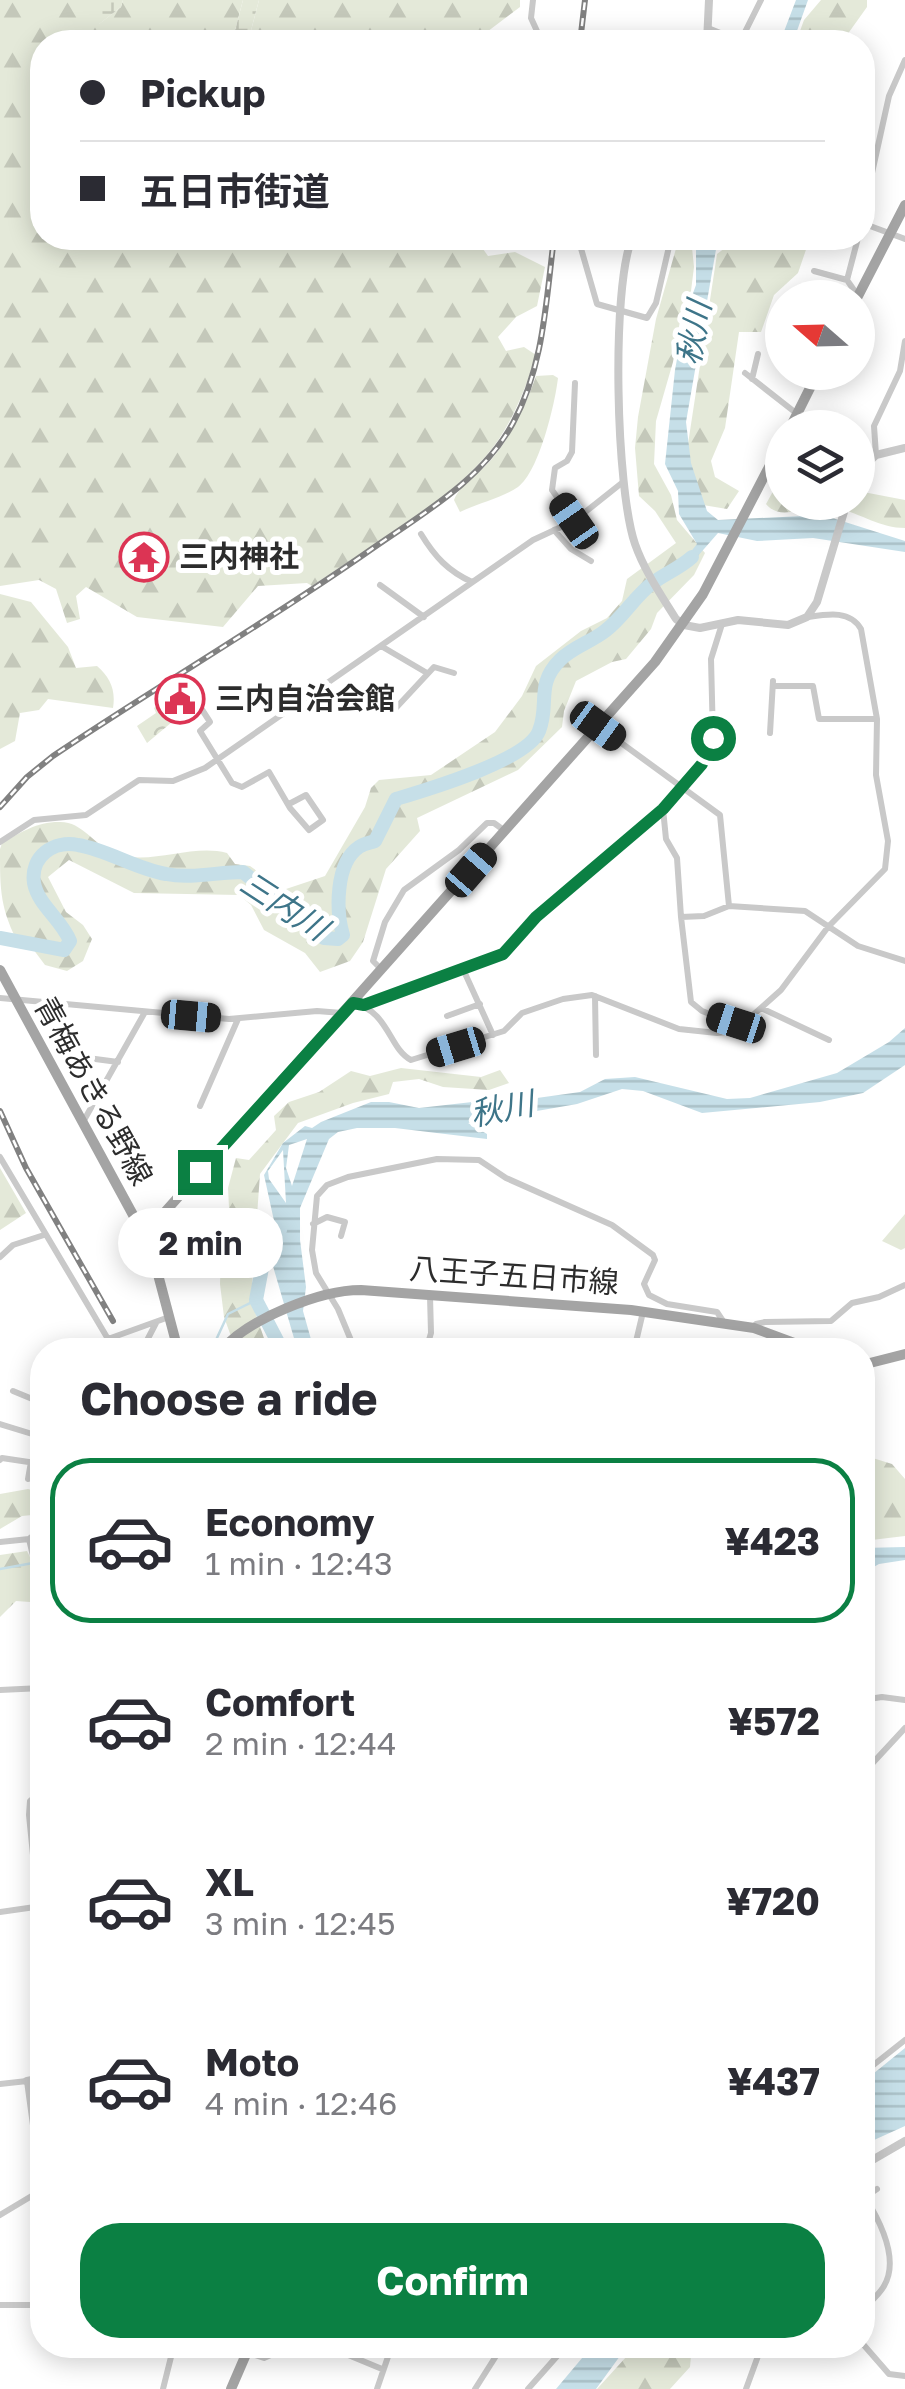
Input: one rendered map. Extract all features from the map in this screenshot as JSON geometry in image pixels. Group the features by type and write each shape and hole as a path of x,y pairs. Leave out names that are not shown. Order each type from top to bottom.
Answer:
{"main road":[{"path":"866,280 905,205"},
{"path":"142,1231 156,1222 344,1014 358,1004 382,970 684,625 765,481"},
{"name":"青梅あきる野線","path":"0,970 152,1250 175,1338"},
{"name":"八王子五日市線","path":"236,1338 248,1328 323,1295 361,1290 644,1311 754,1328 783,1338"},
{"path":"875,1362 905,1354"},
{"path":"231,2389 241,2358"}],"street":[{"path":"534,0 531,18 536,30"},
{"path":"710,0 708,28 713,30"},
{"path":"746,30 760,0"},
{"path":"875,160 889,96 905,60"},
{"path":"875,226 905,238"},
{"path":"581,250 596,303 639,318 647,318 654,311 668,250"},
{"path":"358,1004 390,1031 407,1059 416,1060 510,1027 522,1013 534,1007 595,996 689,1032 727,1032 741,1026 788,982 828,927 885,869 888,841 876,775 877,719 858,623 846,615 807,617 788,625 745,620 700,628 684,625 676,619 644,565 633,537 619,427 622,272 628,250"},
{"path":"814,271 848,280 855,250"},
{"path":"905,342 900,371 874,426 876,455 905,448"},
{"path":"758,354 748,376 792,410"},
{"path":"574,521 552,490 555,468 572,452 575,383"},
{"path":"0,842 34,820 78,818 132,784 146,779 172,781 218,760 533,540 574,521 624,481"},
{"path":"807,617 816,605 842,520"},
{"path":"554,530 571,549 591,561"},
{"path":"421,534 439,561 452,573 473,583"},
{"path":"380,586 424,617"},
{"path":"358,1004 503,954 536,917 663,809 702,764 713,738 712,659 722,623"},
{"path":"382,646 428,673"},
{"path":"394,710 428,673 438,667 454,673"},
{"path":"770,733 773,683 813,686 819,719 877,719"},
{"path":"190,690 210,722 200,731 232,783 238,787 269,772 289,804 310,830 324,820 306,795 289,804"},
{"path":"598,726 720,815 729,906"},
{"path":"663,809 666,838 677,858 691,1002 702,1012 741,1026"},
{"path":"382,970 373,961 374,952 390,914 409,884 459,850 487,823 505,831"},
{"path":"681,916 704,916 729,906 805,911 858,946 905,961"},
{"path":"463,969 493,1034"},
{"path":"595,996 596,1055"},
{"path":"0,998 238,1018 317,1011 344,1014"},
{"path":"447,1016 480,1004"},
{"path":"762,1008 830,1040"},
{"path":"82,1123 145,1012"},
{"path":"200,1106 238,1018"},
{"path":"80,1057 118,1062"},
{"path":"0,1157 107,1338"},
{"path":"351,1338 338,1308 323,1295 314,1268 312,1225 320,1191 348,1177 442,1158 480,1160 506,1178 587,1212 640,1243 655,1260 644,1284 648,1296 667,1304 716,1312 724,1324"},
{"path":"312,1225 327,1217 345,1222 341,1236"},
{"path":"0,1257 12,1245 44,1235"},
{"path":"754,1328 760,1322 830,1321 852,1303 905,1285"},
{"path":"429,1338 430,1294"},
{"path":"637,1338 644,1311"},
{"path":"111,1338 169,1317"},
{"path":"148,1338 156,1322"},
{"path":"772,1338 773,1334"},
{"path":"13,1391 30,1398"},
{"path":"0,1424 30,1433"},
{"path":"0,1460 30,1462"},
{"path":"28,1478 30,1467"},
{"path":"0,1542 30,1539"},
{"path":"0,1690 30,1689"},
{"path":"875,1698 905,1700"},
{"path":"875,1757 905,1728"},
{"path":"30,1802 30,1824"},
{"path":"0,1912 30,1908"},
{"path":"875,2064 905,2040"},
{"path":"0,2084 28,2080 30,2096"},
{"path":"875,2158 905,2141"},
{"path":"0,2214 30,2197"},
{"path":"875,2219 890,2249 886,2284 875,2296"},
{"path":"0,2306 30,2305"},
{"path":"164,2389 171,2358"},
{"path":"355,2358 382,2369"},
{"path":"377,2389 387,2358"},
{"path":"475,2389 495,2358"},
{"path":"528,2389 555,2358"},
{"path":"746,2389 757,2358"},
{"path":"875,2358 889,2374 905,2376"}],"green space":[{"path":"0,0 98,0 99,24 121,7 123,0 243,0 235,30 30,30 30,250 484,250 488,256 515,252 545,267 537,306 516,317 498,337 506,351 524,347 536,355 525,388 499,439 438,500 312,586 258,586 223,627 137,617 86,587 76,596 80,619 67,623 56,589 39,580 0,586"},
{"path":"98,0 123,0 121,7 98,25"},
{"path":"243,0 259,0 251,30 235,30"},
{"path":"259,0 520,0 520,7 490,30 251,30"},
{"path":"821,0 867,0 867,7 851,30 800,30"},
{"path":"676,250 692,250 691,291 683,303 673,362 656,421 654,464 671,495 677,520 705,553 694,575 657,613 651,629 626,659 576,681 562,727 518,770 417,818 420,831 386,869 363,942 350,961 320,972 305,953 264,930 251,905 239,895 134,893 69,860 48,877 66,912 83,925 92,939 83,961 67,971 45,965 33,949 20,947 2,900 0,849 2,843 29,828 67,823 112,852 140,858 198,851 227,853 235,864 250,866 283,890 325,876 365,807 371,788 379,780 431,775 495,732 522,696 536,666 581,631 607,618 622,601 627,579 676,543 655,511 639,496 635,448 656,319"},
{"path":"722,250 806,250 798,273 790,280 765,280 765,321 761,332 739,332 725,428 711,461 715,477 739,491 727,509 703,505 686,457 717,254"},
{"path":"536,376 558,378 550,420 526,479 512,491 460,512 454,500 457,494 505,441"},
{"path":"875,494 905,500 905,528 871,520 875,520"},
{"path":"0,594 31,602 68,647 76,668 97,666 102,670 113,690 113,708 48,699 39,710 20,713 15,741 0,749"},
{"path":"166,698 178,717 147,743 137,726 156,713 154,708"},
{"path":"401,1068 481,1077 500,1070 509,1083 489,1090 443,1087 419,1079 393,1082 389,1094 298,1123 260,1174 251,1300 264,1338 232,1338 224,1317 220,1284 221,1252 230,1227 228,1188 236,1158 249,1160 276,1130 274,1116 289,1102 319,1092 351,1071 370,1076"},
{"path":"0,1168 26,1213 0,1230"},
{"path":"905,1214 905,1248 901,1250 882,1241"},
{"path":"875,1459 892,1464 905,1479 905,1536 875,1540"},
{"path":"30,1490 30,1515 0,1529 0,1494"},
{"path":"27,1551 30,1602 16,1601 0,1617 0,1555"},
{"path":"625,2358 691,2358 690,2367 670,2389 597,2389"}],"water":[{"path":"796,0 808,0 797,30 785,30"},
{"path":"696,250 716,250 686,422 691,463 707,511 718,520 839,520 905,541 905,552 813,538 757,541 718,533 690,565 677,569 697,544 679,514 678,491 665,464 685,315 696,285"},
{"path":"905,1028 905,1065 863,1093 820,1102 702,1113 643,1091 622,1089 577,1104 468,1123 487,1134 487,1139 395,1128 338,1132 329,1139 300,1208 306,1287 303,1311 311,1338 294,1338 270,1256 276,1230 264,1175 283,1143 305,1126 312,1128 371,1102 419,1108 537,1098 580,1092 605,1079 635,1077 727,1099 750,1098 837,1073","holes":["307,1139 292,1186 286,1168 289,1145","283,1150 286,1203 269,1179 268,1171"]},
{"path":"905,1547 905,1560 875,1566 875,1548"},
{"path":"905,2048 905,2126 875,2140 875,2072"},
{"path":"582,2358 619,2358 596,2389 556,2389"}],"waterway":[{"name":"三内川","path":"0,938 64,950 70,941 36,891 34,873 46,852 69,844 89,847 166,874 243,872 324,938 338,939 343,935 339,901 345,864 359,847 375,841 396,799 497,763 531,742 542,721 545,686 552,669 605,631 647,587 692,557"},
{"name":"秋川","path":"276,1338 256,1300 265,1252 280,1230"},
{"path":"217,1338 228,1314 256,1300"},
{"path":"0,1569 30,1564"}],"railway":[{"path":"581,30 585,0"},
{"path":"0,807 53,756 428,511 484,463 513,423 531,379 542,332 552,250"},
{"path":"0,1111 26,1168 113,1321"}],"place":[{"name":"三内神社","path":"144,557"},
{"name":"三内自治会館","path":"180,699"}],"route":[{"path":"200,1172 353,1003 364,1005 503,954 536,917 663,809 702,764 713,738"}]}
